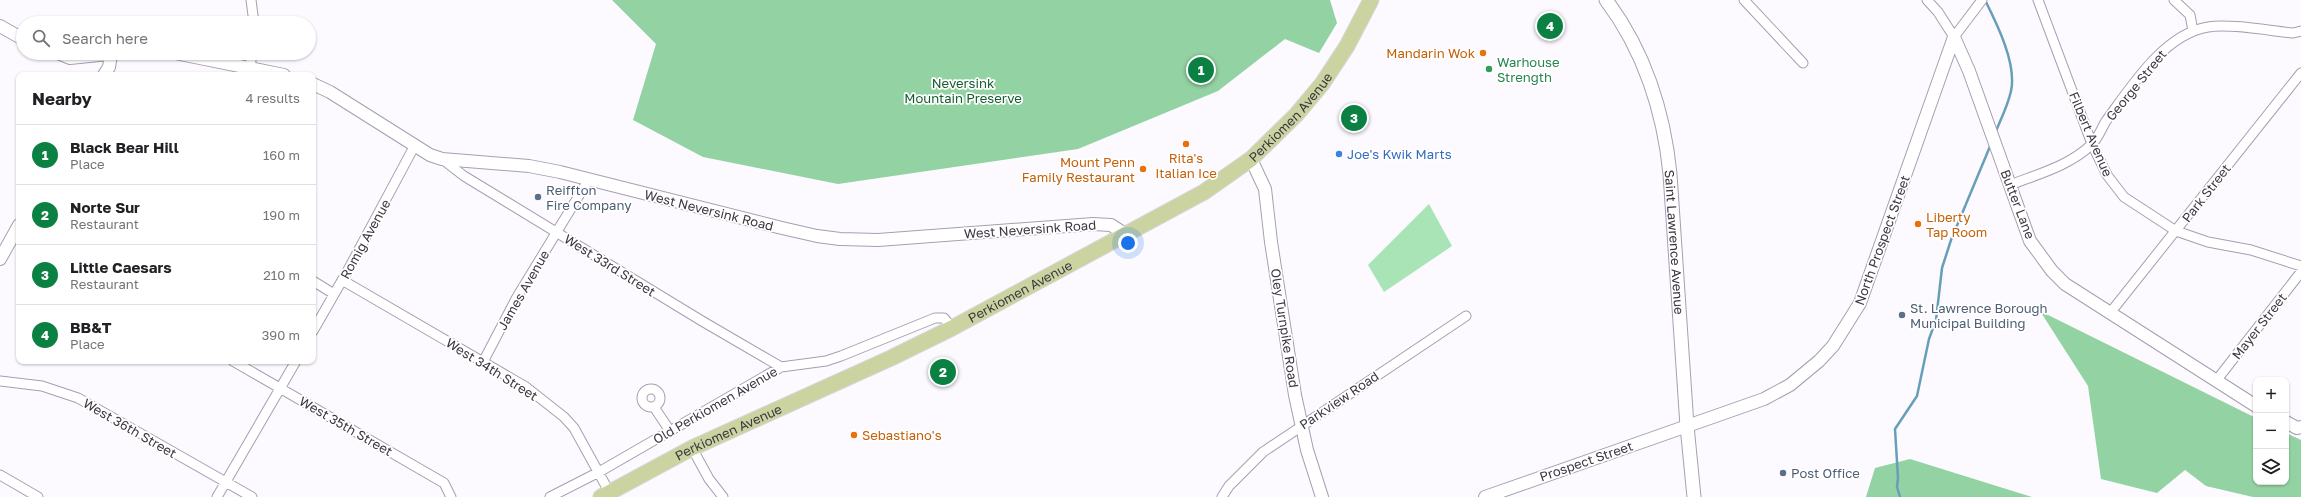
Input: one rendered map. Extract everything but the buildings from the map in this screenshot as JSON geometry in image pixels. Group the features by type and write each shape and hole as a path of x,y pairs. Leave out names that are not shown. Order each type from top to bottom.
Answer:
{"main road":[{"name":"Perkiomen Avenue","path":"607,495 692,448 891,358 952,328 1199,195 1251,159 1296,115 1322,84 1348,46 1371,0"},
{"name":"Saint Lawrence Avenue","path":"1606,0 1623,25 1644,66 1658,105 1665,136 1670,174 1687,426 1694,497"}],"street":[{"path":"251,0 253,16"},
{"path":"1744,0 1803,63"},
{"name":"Butter Lane","path":"1927,0 1938,12 1954,37 1969,72 2030,241 2052,271 2065,284 2253,404"},
{"path":"1954,37 1982,0"},
{"name":"Filbert Avenue","path":"2038,0 2092,144 2106,175 2124,198 2176,231 2208,242 2251,250 2301,266"},
{"path":"2174,0 2190,15 2193,31"},
{"path":"0,26 16,35"},
{"name":"George Street","path":"2010,185 2057,167 2092,144 2105,122 2160,54 2171,44 2193,31 2210,26 2293,33 2301,31"},
{"name":"North Prospect Street","path":"1687,426 1764,399 1785,388 1819,360 1846,327 1868,285 1954,37"},
{"path":"106,72 112,60"},
{"path":"210,60 269,72"},
{"path":"250,68 251,60"},
{"name":"Park Street","path":"2110,313 2301,72"},
{"name":"West Neversink Road","path":"316,86 336,96 430,155 442,158 529,166 589,179 782,228 832,238 878,240 1094,224 1111,225 1125,234"},
{"name":"Romig Avenue","path":"316,326 415,146"},
{"name":"West 33rd Street","path":"442,158 464,176 702,321 781,367"},
{"name":"Oley Turnpike Road","path":"1251,159 1265,189 1271,242 1302,425 1322,497"},
{"name":"James Avenue","path":"483,362 517,297 589,179"},
{"path":"0,259 16,235"},
{"name":"Mayer Street","path":"2216,381 2301,272"},
{"name":"West 34th Street","path":"342,280 526,387 564,417 574,428 599,472 607,495"},
{"path":"316,284 334,294"},
{"name":"Parkview Road","path":"1222,497 1229,486 1250,464 1302,425 1466,316"},
{"name":"Old Perkiomen Avenue","path":"550,497 599,472 781,367 826,361 935,318 944,318 952,328"},
{"name":"West 35th Street","path":"238,364 444,483 451,497"},
{"path":"217,497 294,364"},
{"name":"West 36th Street","path":"0,381 42,386 72,396 252,497"},
{"path":"654,407 670,431"},
{"name":"Prospect Street","path":"1484,497 1687,426"},
{"path":"692,448 709,479 723,497"},
{"path":"0,475 38,497"}],"green space":[{"name":"Neversink Mountain Preserve","path":"612,0 1330,0 1337,23 1319,53 1285,39 1218,91 1078,149 838,184 703,157 633,120 656,44"},
{"path":"1429,204 1452,246 1384,292 1368,265"},
{"path":"2040,311 2253,417 2253,485 2289,485 2289,434 2301,440 2301,497 2253,497 2206,486 2185,470 2157,493 2101,479 2088,386"},
{"path":"1910,459 2032,497 1866,497 1875,468"}],"waterway":[{"path":"1985,0 2005,44 2009,57 2012,80 2011,91 2006,107 1996,131"},
{"path":"1900,497 1897,487 1898,478 1895,429 1917,396 1929,339 1936,320 1942,268 1951,240 1991,144"}],"place":[{"name":"BB&T","path":"1550,26"},
{"name":"Mandarin Wok","path":"1483,53"},
{"name":"Warhouse Strength","path":"1489,69"},
{"name":"Black Bear Hill","path":"1201,70"},
{"name":"Little Caesars","path":"1354,118"},
{"name":"Rita's Italian Ice","path":"1186,144"},
{"name":"Joe's Kwik Marts","path":"1339,154"},
{"name":"Mount Penn Family Restaurant","path":"1143,169"},
{"name":"Reiffton Fire Company","path":"538,197"},
{"name":"Liberty Tap Room","path":"1918,224"},
{"name":"St. Lawrence Borough Municipal Building","path":"1902,315"},
{"name":"Norte Sur","path":"943,372"},
{"name":"Sebastiano's","path":"854,435"},
{"name":"Post Office","path":"1783,473"}]}
